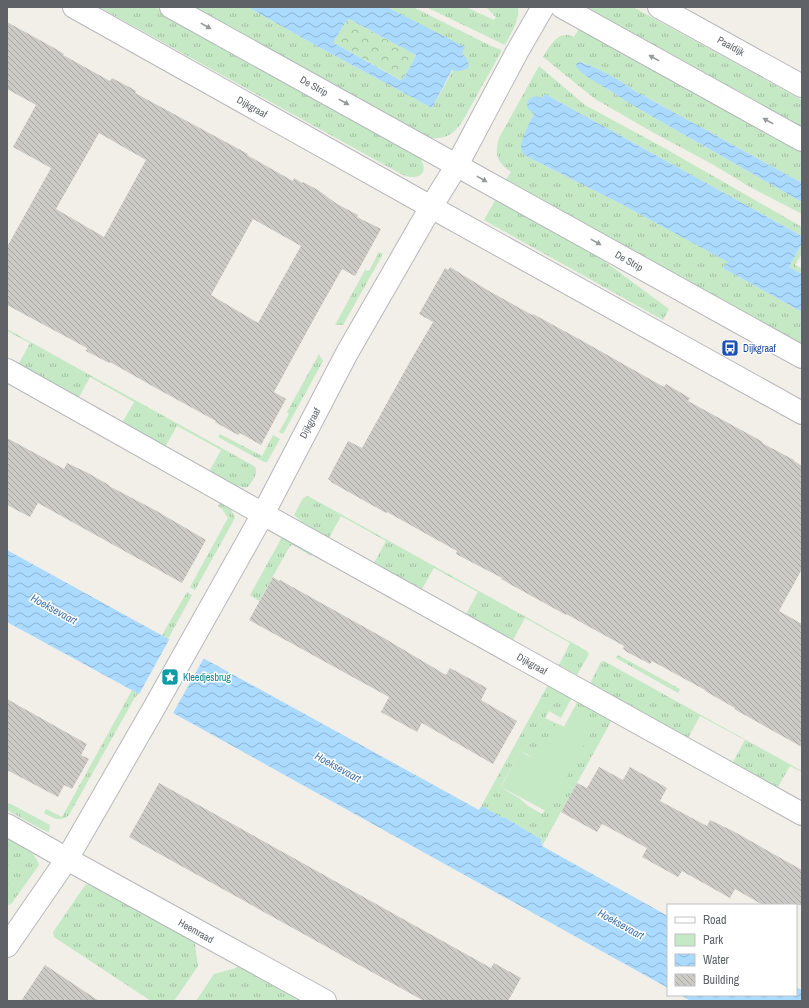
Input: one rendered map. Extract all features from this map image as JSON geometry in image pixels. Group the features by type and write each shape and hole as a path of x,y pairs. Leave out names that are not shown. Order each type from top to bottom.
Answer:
{"street":[{"name":"Dijkgraaf","path":"74,7 431,208 802,413"},
{"name":"De Strip","path":"172,7 802,357"},
{"path":"457,165 517,52 543,7"},
{"path":"562,7 802,140"},
{"name":"Paaldijk","path":"659,7 802,86"},
{"name":"Dijkgraaf","path":"67,859 263,514 347,353 457,165"},
{"name":"Dijkgraaf","path":"7,370 802,814"},
{"name":"Heemraad","path":"7,825 325,1001"},
{"path":"7,946 67,859"}],"green space":[{"path":"99,7 155,7 408,147 421,159 424,169 423,172 421,175 414,177 403,175"},
{"path":"190,7 248,7 432,108 462,54 401,14 387,7 413,7 502,50 459,126 452,133 444,137 430,138"},
{"path":"426,7 466,7 494,20 496,17 486,7 518,7 518,17 505,45"},
{"path":"591,7 633,7 802,100 802,131 589,11"},
{"path":"349,19 416,55 403,79 401,80 334,43"},
{"path":"580,27 802,151 802,183 603,72 582,62 578,68 587,76 639,109 802,202 802,214 750,187 712,164 595,99 543,57 555,40 563,35 574,37"},
{"path":"539,66 585,105 666,149 802,227 802,236 545,94 530,121 526,156 623,205 729,262 723,268 802,312 802,347 505,181 511,172 506,169 498,157 497,148 499,138"},
{"path":"497,197 577,241 669,309 663,320 484,220"},
{"path":"802,243 802,254 795,265 802,269 802,274 789,267"},
{"path":"379,252 383,254 343,325 335,325 365,270 369,271"},
{"path":"7,329 254,466 256,468 256,474 248,487 238,486 209,472 221,450 177,426 165,447 122,423 134,402 90,377 78,399 18,365 30,343 7,331"},
{"path":"319,354 323,361 283,434 279,432 289,414 287,412"},
{"path":"220,434 262,456 273,435 280,439 267,462 264,462 218,437"},
{"path":"308,496 587,651 589,654 577,675 559,665 570,643 525,618 513,640 466,614 478,592 434,568 422,589 374,563 386,541 341,516 329,538 303,523 294,515 303,498"},
{"path":"221,501 230,508 235,518 195,590 190,587 228,518 218,506"},
{"path":"282,537 285,537 313,551 311,556 293,545 290,546 259,601 250,595"},
{"path":"187,592 192,595 168,639 162,635"},
{"path":"618,655 680,689 678,693 616,658"},
{"path":"604,661 802,771 802,772 790,766 778,787 733,762 745,740 700,716 688,738 590,683 601,662"},
{"path":"549,683 573,695 561,718 549,711 545,718 564,727 579,699 613,718 542,846 541,839 504,817 503,818 479,810","holes":["520,751 535,760 548,807 542,814 528,806 501,786"]},
{"path":"132,690 138,694 69,815 63,819 60,819 53,818 44,813 46,809 62,817"},
{"path":"574,709 597,721 548,812 501,787 520,751 536,760 556,723 564,727"},
{"path":"9,803 50,825 49,832 7,810"},
{"path":"7,838 30,851 34,855 39,865 12,903 7,905"},
{"path":"86,884 98,888 196,943 198,966 174,1001 151,1001 54,937 53,932"},
{"path":"238,965 302,1001 196,1001 214,974 236,968"}],"water":[{"path":"248,7 387,7 465,47 462,54 467,59 469,67 461,71 452,70 432,108","holes":["349,19 416,55 403,79 400,80 334,43 334,41"]},
{"path":"580,62 608,74 635,91 802,183 802,202 639,109 591,79 581,72 576,66 577,63"},
{"path":"545,94 802,236 802,243 789,267 802,274 802,312 723,268 728,262 623,205 526,156 522,151 521,144 534,114 528,108 528,100 535,96 543,98"},
{"name":"Hoeksevaart","path":"7,550 479,810 482,806 503,818 504,817 541,839 542,846 667,915 667,987 137,693 7,622"},
{"path":"797,988 802,990 802,1001 691,1001 682,996 797,996"}],"pier":[{"name":"Kleedjesbrug","path":"170,638 205,656 172,715 138,696"}],"building":[{"path":"7,22 110,81 112,78 133,89 136,91 135,93 248,154 247,155 293,181 294,178 318,190 337,204 358,215 357,217 381,229 355,276 342,269 316,315 274,392 286,399 261,445 240,433 238,435 215,422 216,421 110,362 109,363 86,351 87,348 7,305 7,247 51,168 13,147 36,105 7,89","holes":["99,133 146,160 104,237 56,209","253,219 301,246 258,323 211,295"]},
{"path":"450,267 489,291 579,339 664,387 666,384 690,398 688,401 763,442 762,443 794,460 802,466 802,569 779,611 802,624 802,747 734,709 735,708 705,690 652,661 650,664 627,652 623,649 624,646 456,554 457,551 387,512 386,513 328,479 348,441 362,448 433,322 419,314 445,268 448,270"},
{"path":"7,438 64,469 67,463 88,473 206,540 182,583 38,503 30,517 7,505"},
{"path":"273,577 384,638 446,675 450,668 487,688 481,700 517,721 493,764 422,723 417,732 381,712 389,697 249,620"},
{"path":"7,699 87,744 81,755 89,759 72,789 64,785 58,797 7,770"},
{"path":"599,767 623,780 630,767 667,788 660,801 707,826 710,820 733,831 802,870 802,905 761,904 735,889 730,898 682,871 678,877 642,857 647,848 602,824 597,832 561,812 577,783 587,788"},
{"path":"159,783 491,968 494,963 521,978 508,1001 424,1001 129,837"},
{"path":"45,965 99,1001 21,1001"}],"place":[{"name":"Dijkgraaf","path":"730,348"},
{"name":"Kleedjesbrug","path":"170,677"}]}
